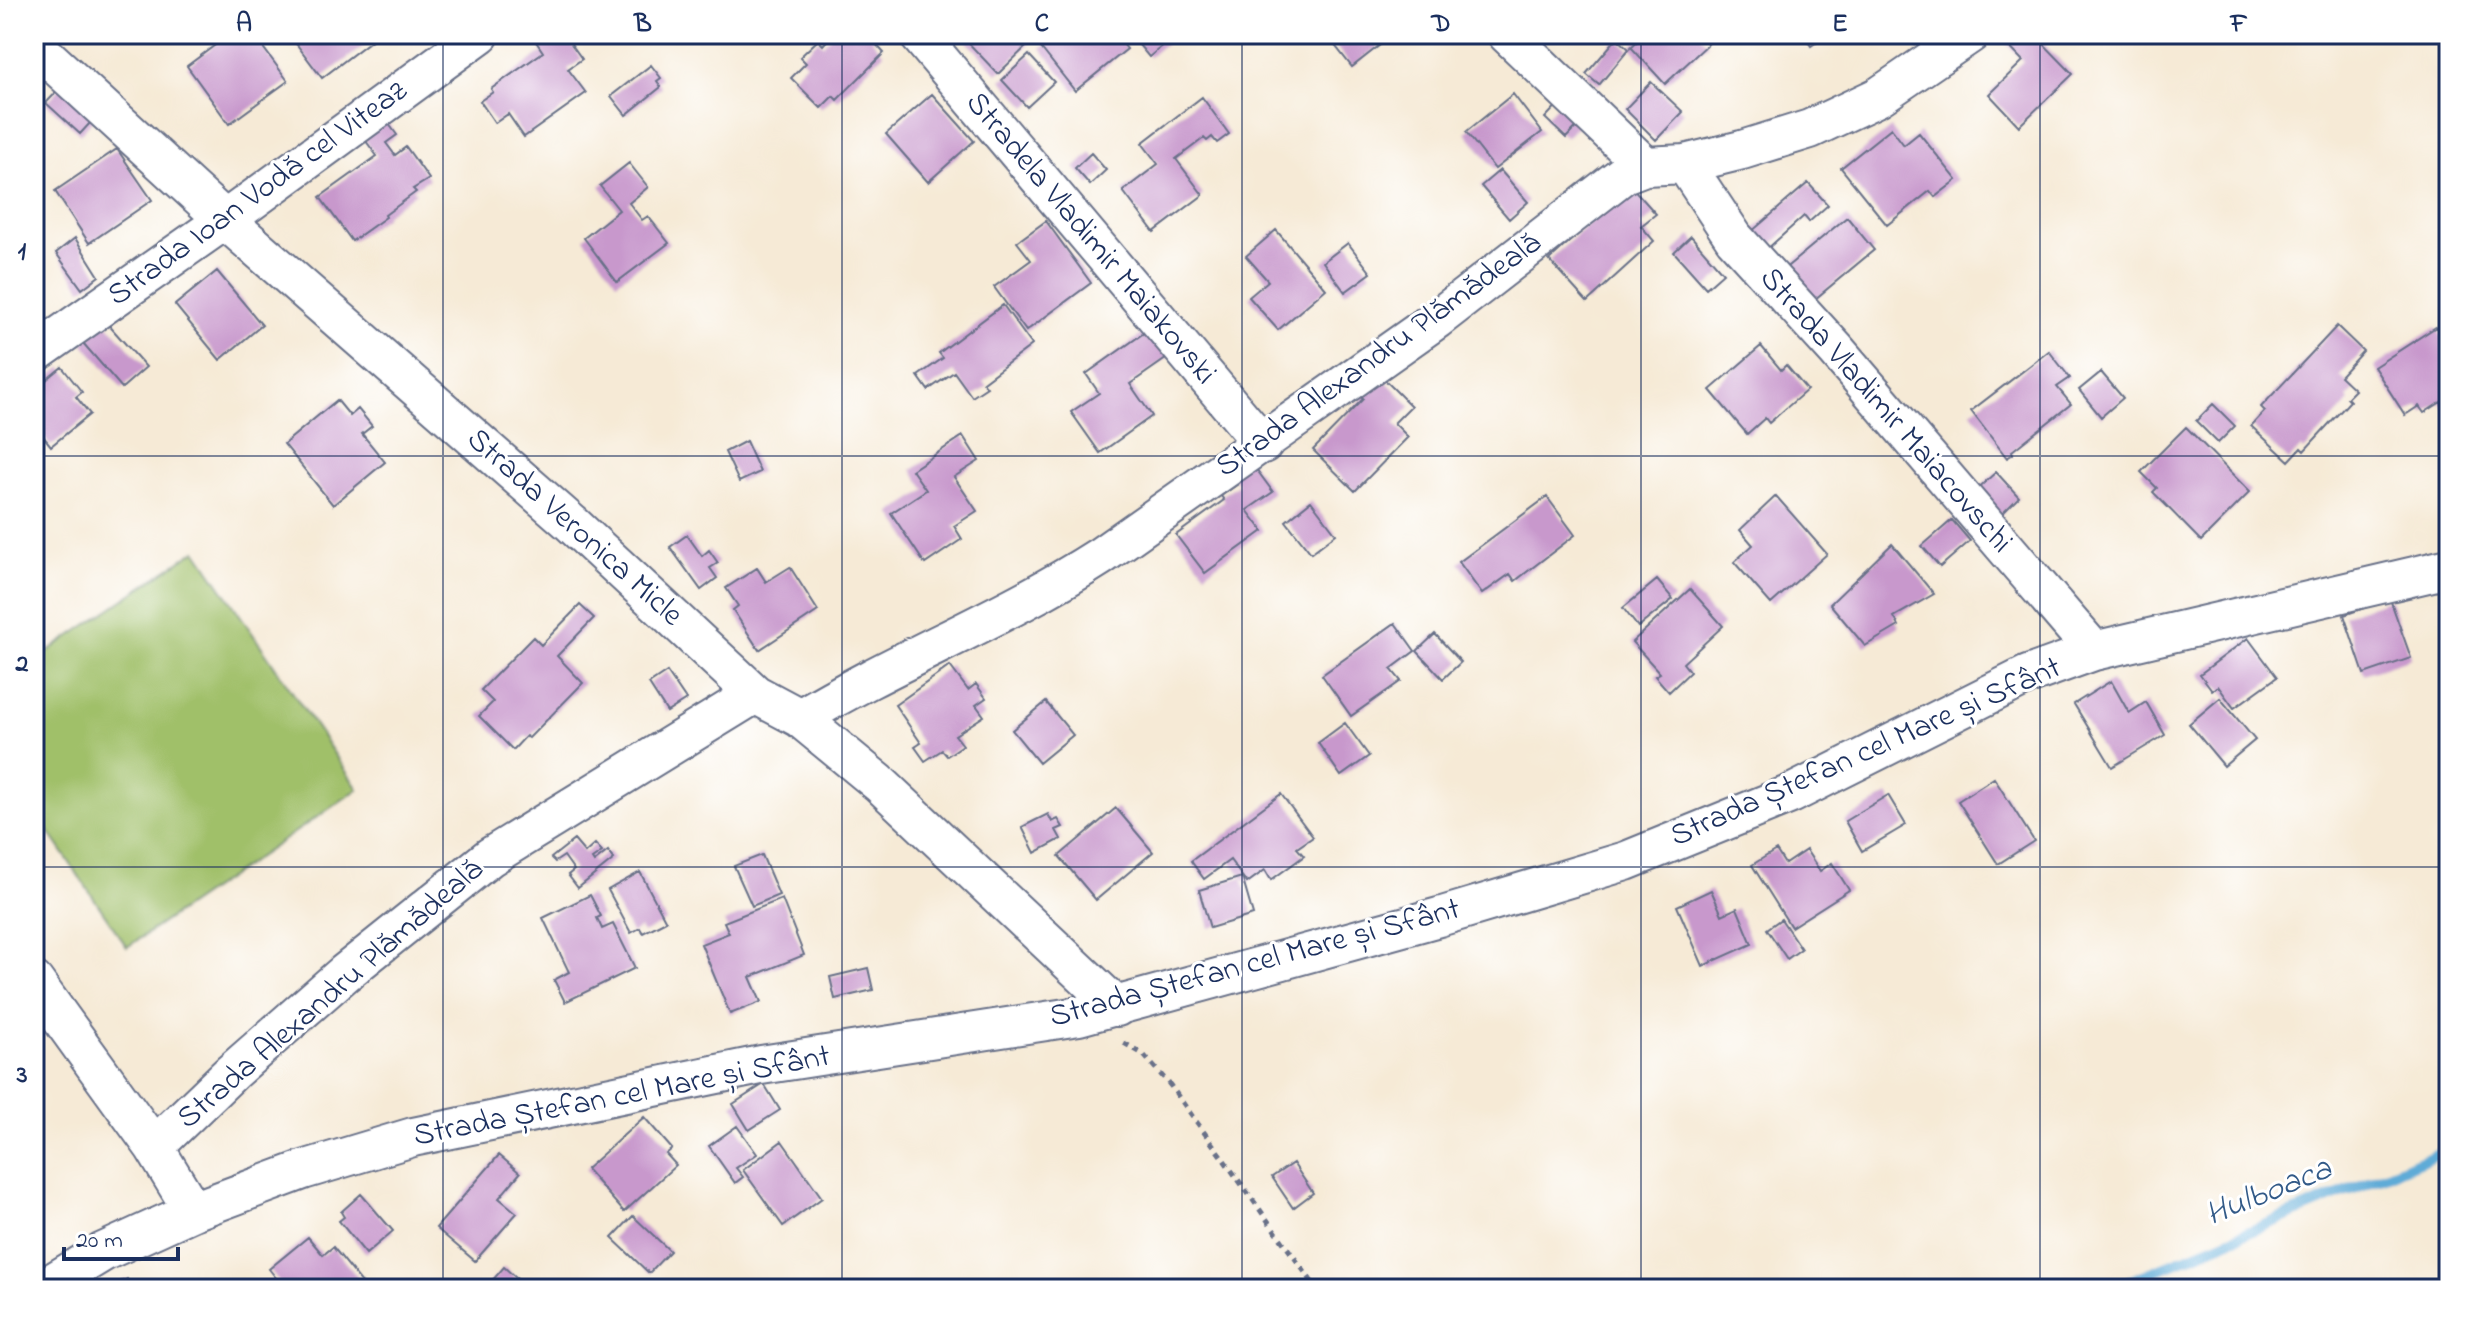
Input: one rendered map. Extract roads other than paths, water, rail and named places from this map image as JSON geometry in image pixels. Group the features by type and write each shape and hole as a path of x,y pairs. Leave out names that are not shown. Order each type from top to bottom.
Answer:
{"street":[{"name":"Strada Ioan Vodă cel Viteaz","path":"34,354 225,220 480,34"},
{"name":"Stradela Vladimir Maiakovski","path":"918,34 1263,444"},
{"path":"1507,34 1645,166"},
{"name":"Strada Alexandru Plămădeală","path":"800,718 846,690 1053,587 1263,444 1437,319 1624,174 1645,166 1685,164 1742,150 1824,122 1878,97 1970,34"},
{"name":"Strada Veronica Micle","path":"34,45 225,220 458,423 755,694 800,718 879,783 1117,1007"},
{"name":"Strada Vladimir Maiacovschi","path":"1685,164 1734,238 1836,350 2094,651"},
{"name":"Strada Ștefan cel Mare și Sfânt","path":"42,1289 103,1252 193,1211 303,1170 413,1137 761,1065 1079,1016 1439,917 1626,861 1791,794 2028,675 2094,651 2449,568"},
{"name":"Strada Alexandru Plămădeală","path":"154,1147 232,1072 334,983 490,857 755,694"},
{"path":"34,981 154,1147 193,1211"}],"waterway":[{"name":"Hulboaca","path":"2111,1289 2449,1149"}]}
